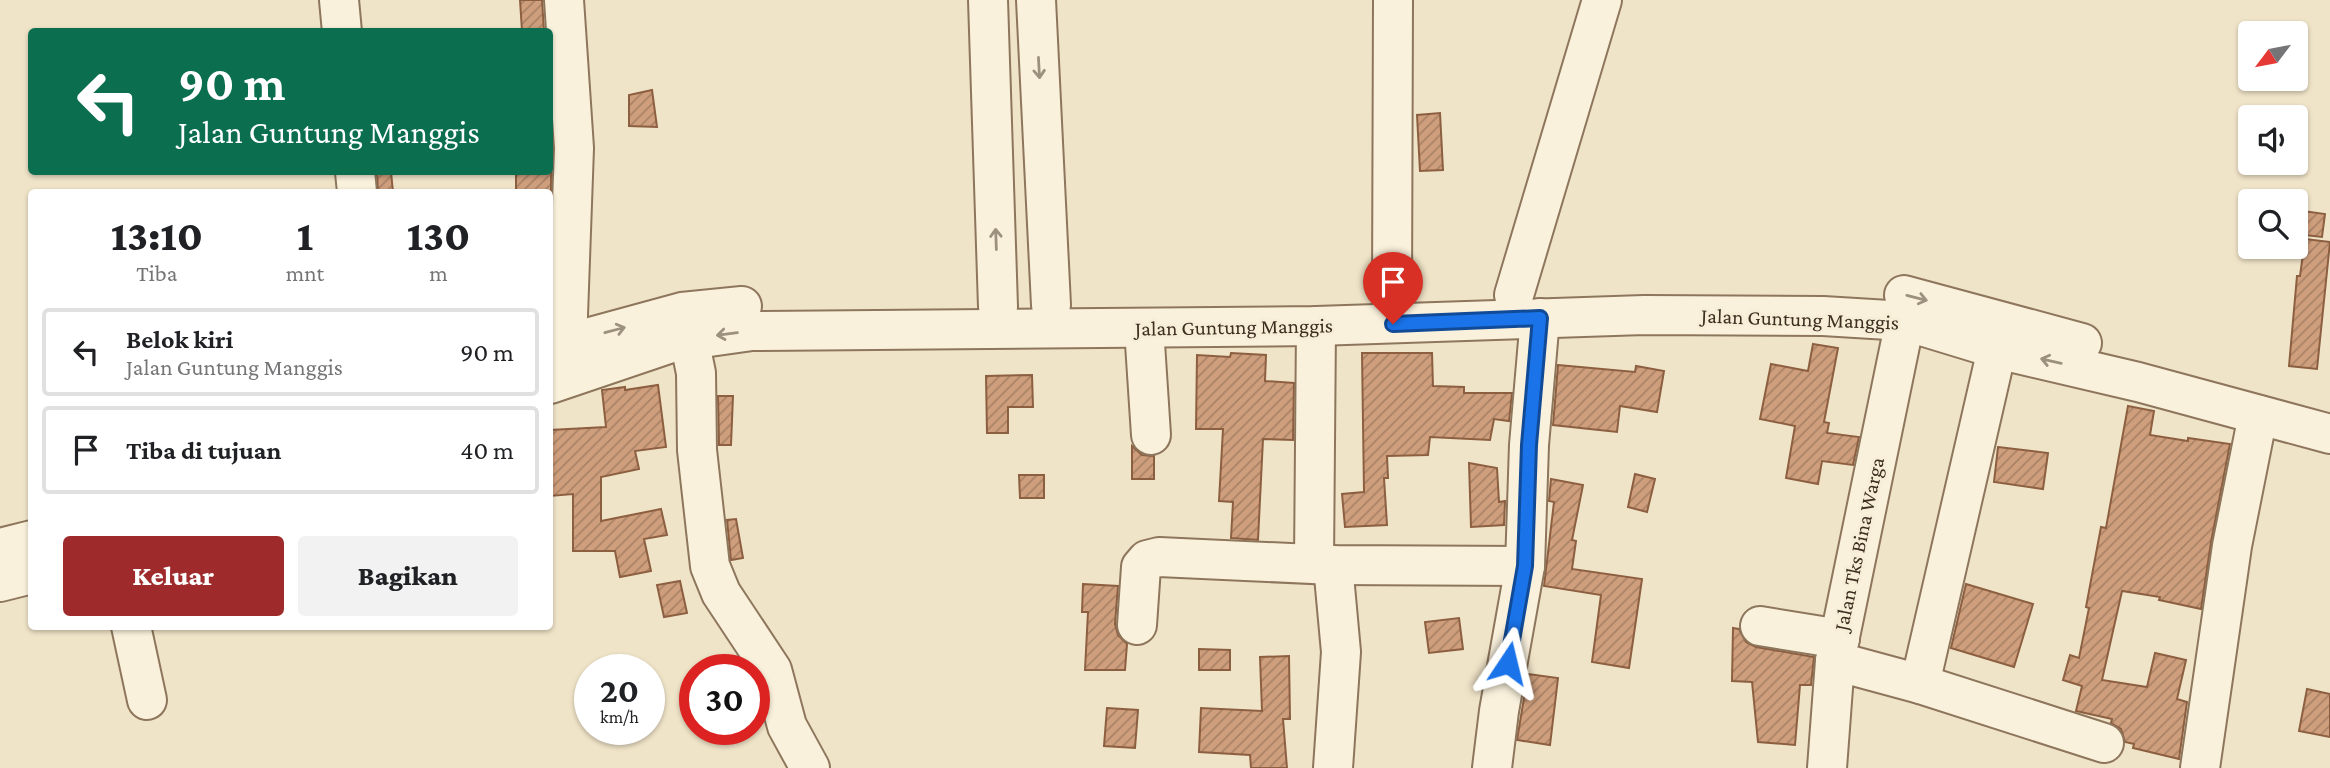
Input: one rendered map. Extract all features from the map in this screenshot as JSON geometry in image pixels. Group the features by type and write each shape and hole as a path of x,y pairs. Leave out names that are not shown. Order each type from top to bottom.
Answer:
{"street":[{"path":"339,0 342,28"},
{"path":"558,346 574,148 564,0"},
{"path":"988,0 998,307"},
{"path":"1036,0 1051,305"},
{"path":"1392,301 1394,0"},
{"path":"1492,768 1499,711 1525,566 1529,445 1527,306 1602,0"},
{"name":"Jalan Guntung Manggis","path":"553,383 689,339 752,331 1316,326 1527,306 1841,293 1904,295 2330,412"},
{"name":"Jalan Guntung Manggis","path":"558,346 682,312 740,306 998,307 1392,301 1527,306 1644,315 1823,316 1905,321 1997,349 2138,382 2330,434"},
{"name":"Jalan Tks Bina Warga","path":"1827,768 1838,650 1905,321"},
{"path":"1316,326 1323,564 1341,652 1333,768"},
{"path":"1144,328 1152,435"},
{"path":"689,339 696,373 697,450 710,566 721,593 772,670 787,726 810,768"},
{"path":"1920,684 1997,349"},
{"path":"2200,768 2232,546 2258,415"},
{"path":"0,548 28,541"},
{"path":"1137,625 1141,567 1147,560 1159,556 1323,564 1525,566"},
{"path":"0,582 28,574"},
{"path":"1760,626 1838,650 1920,684 2104,743"},
{"path":"132,630 147,700"}],"building":[{"path":"520,0 542,0 544,28 522,28"},
{"path":"652,90 657,127 629,126 629,95"},
{"path":"1440,113 1443,170 1420,171 1417,115"},
{"path":"377,175 391,175 393,189 378,189"},
{"path":"516,175 551,175 551,189 516,189"},
{"path":"2308,212 2325,214 2322,237 2308,235"},
{"path":"2308,239 2330,242 2317,369 2289,366 2297,276 2300,276 2302,259 2308,259"},
{"path":"1813,344 1838,348 1824,422 1829,423 1827,433 1859,437 1853,465 1822,461 1818,484 1786,478 1795,426 1760,419 1771,364 1808,371"},
{"path":"1231,353 1266,355 1265,381 1294,383 1293,440 1263,439 1258,540 1231,538 1233,502 1219,501 1223,429 1196,429 1197,355 1230,357"},
{"path":"1362,353 1432,353 1433,386 1464,387 1464,393 1512,393 1509,421 1494,419 1490,440 1430,437 1428,455 1387,456 1388,478 1384,478 1387,525 1345,527 1342,494 1364,492"},
{"path":"1558,365 1635,372 1636,366 1664,371 1657,412 1620,406 1617,432 1553,425"},
{"path":"1032,375 1033,407 1008,407 1008,433 987,433 986,376"},
{"path":"658,385 666,447 635,451 639,469 601,477 601,521 661,509 667,535 644,539 651,571 620,577 615,551 573,551 573,494 553,496 553,430 606,427 602,390 625,387 625,390"},
{"path":"718,396 733,396 731,445 719,445"},
{"path":"2128,406 2154,411 2150,435 2230,444 2201,609 2159,600 2160,597 2122,591 2102,680 2147,687 2155,653 2186,660 2177,699 2187,702 2179,759 2133,748 2134,744 2125,742 2121,729 2111,723 2112,719 2076,711 2082,686 2063,680 2070,655 2079,658 2101,527 2106,528"},
{"path":"1132,446 1142,455 1154,456 1154,479 1132,479"},
{"path":"1998,447 2048,453 2043,489 1994,482"},
{"path":"1469,463 1497,468 1499,502 1505,501 1504,525 1471,527"},
{"path":"1635,474 1655,479 1647,512 1628,507"},
{"path":"1019,475 1044,475 1044,498 1020,498"},
{"path":"1551,479 1583,485 1572,540 1576,541 1572,569 1642,579 1629,668 1592,662 1601,595 1544,586 1554,502 1549,501"},
{"path":"736,519 743,558 731,560 727,520"},
{"path":"680,581 687,613 664,617 657,585"},
{"path":"1083,584 1118,586 1115,624 1118,635 1127,644 1125,670 1085,670 1088,612 1082,612"},
{"path":"1966,584 2033,604 2014,667 1951,648"},
{"path":"1459,618 1463,649 1429,653 1425,622"},
{"path":"1733,628 1739,629 1746,642 1756,647 1814,657 1811,685 1800,685 1795,745 1758,742 1752,682 1732,681"},
{"path":"1199,649 1230,650 1230,670 1199,670"},
{"path":"1289,656 1290,719 1283,719 1287,768 1251,768 1250,755 1199,752 1201,708 1262,711 1260,657"},
{"path":"1528,674 1558,678 1550,745 1517,740"},
{"path":"2307,689 2330,694 2330,737 2299,731"},
{"path":"1107,708 1138,710 1135,748 1104,746"}],"route":[{"path":"1393,324 1540,318 1529,445 1525,566 1508,663"}]}
